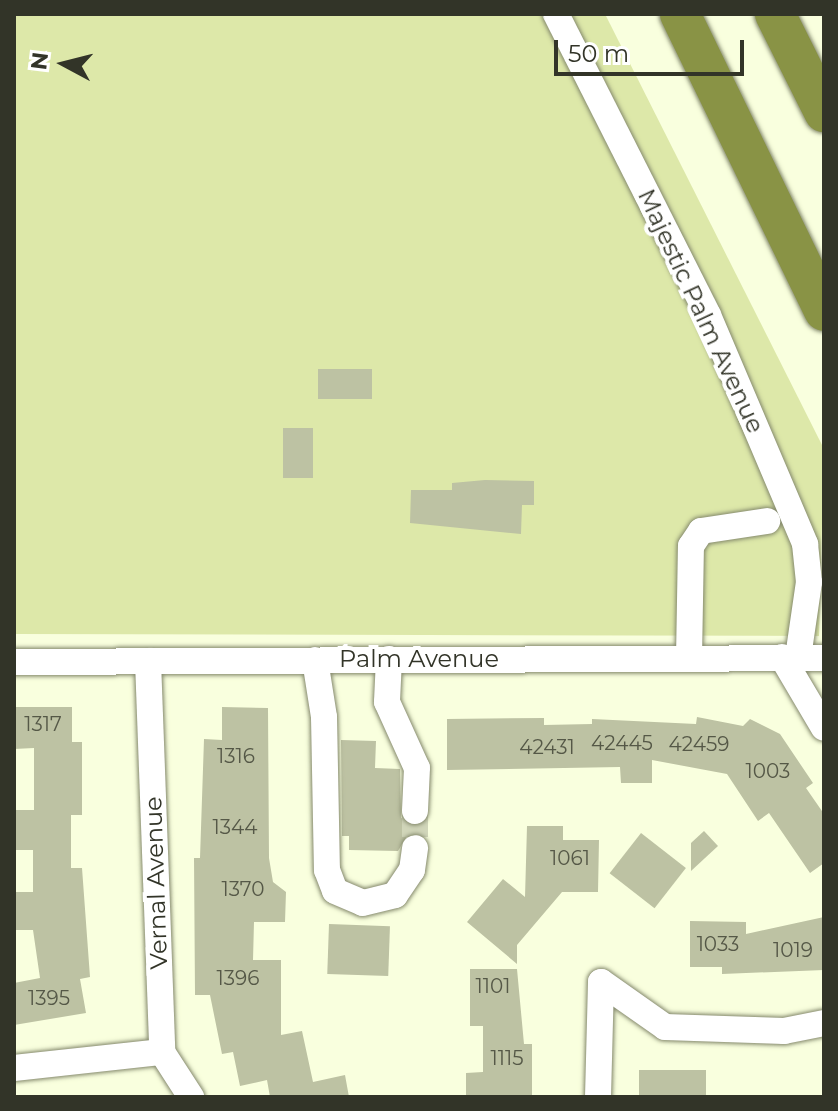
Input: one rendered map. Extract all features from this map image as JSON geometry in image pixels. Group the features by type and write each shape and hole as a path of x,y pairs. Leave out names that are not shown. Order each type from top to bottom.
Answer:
{"highway":[{"path":"680,14 824,311"},
{"path":"775,14 824,112"}],"street":[{"name":"Majestic Palm Avenue","path":"556,14 708,315 805,544 809,582 801,657"},
{"path":"689,658 691,546 701,531 767,521"},
{"path":"801,657 824,728"},
{"name":"Palm Avenue","path":"14,662 801,657"},
{"path":"389,659 387,702 417,768 415,811"},
{"path":"315,660 324,717 327,870 335,891 363,903 395,895 412,870 415,848"},
{"name":"Vernal Avenue","path":"148,661 162,1052"},
{"path":"598,1097 601,982 665,1027 784,1031 824,1023"},
{"path":"14,1068 162,1052 191,1097"}],"green space":[{"path":"14,14 605,14 824,449 819,636 14,634"}],"building":[{"path":"318,369 372,369 372,399 318,399"},
{"path":"283,428 313,428 313,478 283,478"},
{"path":"534,481 534,505 522,505 521,534 410,523 411,490 452,490 452,483"},
{"path":"14,707 72,707 72,742 82,742 82,815 71,815 71,868 82,868 90,977 80,979 86,1013 14,1025 14,983 40,978 33,930 14,930 14,892 33,892 33,850 14,850 14,810 34,810 34,748 14,749"},
{"path":"222,707 268,708 269,858 273,882 286,892 285,922 254,922 253,960 281,960 281,1035 302,1031 313,1082 345,1075 349,1097 270,1097 267,1080 240,1086 233,1052 222,1054 210,995 195,995 194,858 200,858 204,739 222,740"},
{"path":"697,717 743,726 750,719 780,734 813,783 806,788 824,814 824,863 810,873 769,813 758,821 727,774 652,760 652,783 621,783 620,767 447,770 447,719 544,718 544,725 592,724 592,719 696,724"},
{"path":"341,740 376,741 375,768 400,769 401,818 423,825 422,834 408,834 398,851 349,850 349,836 342,836"},
{"path":"527,826 563,826 563,840 599,840 598,892 562,892 517,945 517,964 467,922 503,879 525,897"},
{"path":"704,831 718,846 691,871 691,843"},
{"path":"641,833 686,868 655,908 610,873"},
{"path":"824,917 824,970 722,974 722,967 690,967 690,921 746,922 746,934"},
{"path":"329,924 390,926 388,976 327,974"},
{"path":"470,969 517,969 524,1044 532,1044 532,1097 466,1097 466,1073 483,1072 483,1026 470,1026"},
{"path":"639,1070 706,1070 706,1097 639,1097"}],"tunnel":[{"path":"415,811 415,848"}]}
